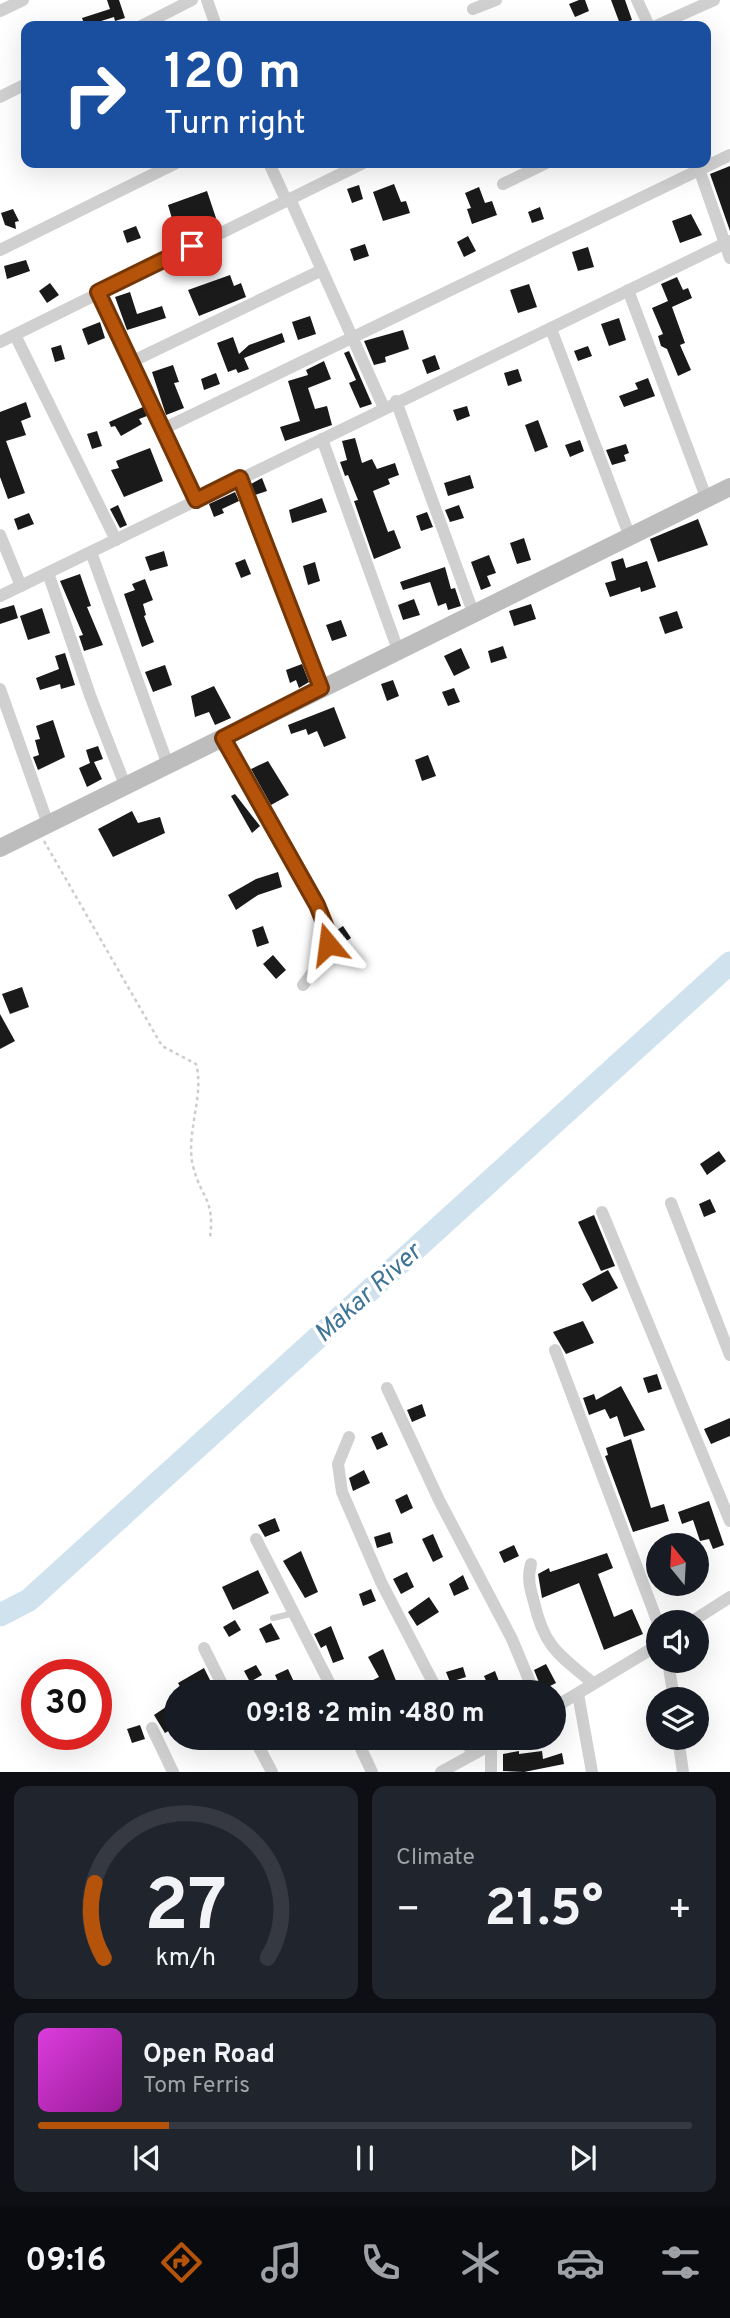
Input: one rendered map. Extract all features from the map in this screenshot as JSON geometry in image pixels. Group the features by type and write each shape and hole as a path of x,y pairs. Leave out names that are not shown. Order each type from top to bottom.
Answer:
{"street":[{"path":"0,11 23,0"},
{"path":"151,21 192,0"},
{"path":"207,0 214,21"},
{"path":"473,9 496,0"},
{"path":"637,0 647,21"},
{"path":"667,21 714,0"},
{"path":"0,97 21,86"},
{"path":"711,162 730,155"},
{"path":"0,250 166,168"},
{"path":"272,168 384,408"},
{"path":"0,342 353,168"},
{"path":"503,184 536,168"},
{"path":"163,429 694,168"},
{"path":"699,168 730,258"},
{"path":"0,596 396,401 727,243"},
{"path":"131,362 320,271"},
{"path":"628,290 706,497"},
{"path":"98,292 196,500"},
{"path":"551,329 630,537"},
{"path":"15,335 116,540"},
{"path":"396,401 473,612"},
{"path":"322,439 398,650"},
{"path":"240,478 321,688"},
{"path":"0,848 730,487"},
{"path":"0,535 21,586"},
{"path":"91,552 168,765"},
{"path":"48,573 125,785"},
{"path":"0,689 43,826"},
{"path":"223,738 317,905 327,930 328,944 324,958 303,985"},
{"path":"671,1203 730,1355"},
{"path":"602,1212 730,1521"},
{"path":"555,1350 653,1610"},
{"path":"387,1388 439,1500 513,1639 529,1680"},
{"path":"349,1437 338,1464 342,1492 381,1582 432,1680"},
{"path":"256,1539 328,1680"},
{"path":"531,1564 529,1581 543,1636 561,1659 593,1683"},
{"path":"709,1610 730,1597"},
{"path":"204,1648 220,1680"},
{"path":"566,1701 646,1652"},
{"path":"578,1694 592,1772"},
{"path":"152,1728 173,1772"},
{"path":"260,1750 272,1772"},
{"path":"362,1750 372,1772"},
{"path":"472,1750 476,1753"},
{"path":"441,1772 482,1750"},
{"path":"491,1750 491,1772"},
{"path":"680,1750 683,1772"}],"lane":[{"path":"273,1618 295,1613"}],"path":[{"path":"43,826 57,866 162,1046 196,1064 200,1079 195,1101 192,1165 213,1213 210,1238"}],"building":[{"path":"107,0 119,0 125,18 115,21 114,17 101,21 83,21 82,18 110,9"},
{"path":"585,0 589,11 575,17 569,4"},
{"path":"611,0 625,0 632,20 619,21"},
{"path":"730,166 730,231 710,174"},
{"path":"394,184 401,202 406,201 410,213 383,221 373,192"},
{"path":"359,185 363,199 352,203 347,189"},
{"path":"479,187 485,203 492,201 497,215 472,224 467,209 471,208 465,193"},
{"path":"207,191 216,218 197,227 193,216 173,222 168,205"},
{"path":"540,207 544,219 532,223 528,212"},
{"path":"13,209 19,221 15,222 16,229 5,225 1,213"},
{"path":"691,214 702,235 680,243 672,221"},
{"path":"136,226 141,238 127,243 123,231"},
{"path":"468,236 476,251 464,257 457,242"},
{"path":"365,244 369,256 354,261 350,249"},
{"path":"588,247 594,267 578,271 572,252"},
{"path":"26,260 30,271 7,279 4,266"},
{"path":"230,275 234,286 241,283 246,297 199,316 188,290"},
{"path":"677,277 683,290 688,288 692,298 672,307 685,343 680,345 691,370 678,376 667,349 661,346 658,336 663,334 652,308 668,301 661,284"},
{"path":"50,283 59,295 47,303 39,291"},
{"path":"529,284 537,307 518,313 510,290"},
{"path":"130,292 137,314 162,306 166,318 127,330 115,297"},
{"path":"310,316 316,334 298,340 292,322"},
{"path":"619,318 626,340 609,346 601,324"},
{"path":"100,322 105,338 88,345 82,329"},
{"path":"403,330 409,349 385,357 386,362 374,365 364,341"},
{"path":"282,333 285,342 244,358 249,369 238,373 236,369 228,372 217,343 233,337 239,354 249,345"},
{"path":"61,345 65,359 55,362 51,348"},
{"path":"588,346 592,356 578,361 574,351"},
{"path":"349,351 372,404 360,408 349,383 356,380 344,353"},
{"path":"435,355 440,369 427,374 422,360"},
{"path":"324,361 331,379 308,388 315,409 327,406 332,425 285,441 280,427 300,421 288,381 308,375 306,370"},
{"path":"173,365 179,382 174,383 184,408 166,415 152,372"},
{"path":"518,369 522,381 508,386 504,373"},
{"path":"216,373 220,384 204,390 201,379"},
{"path":"648,378 655,396 624,407 619,396 638,389 635,383"},
{"path":"26,402 31,417 21,421 26,435 6,441 25,493 8,499 0,477 0,412"},
{"path":"467,406 470,416 457,421 453,410"},
{"path":"143,407 147,416 139,419 142,424 121,436 115,426 111,427 109,422"},
{"path":"538,420 548,447 535,452 525,425"},
{"path":"97,431 102,446 92,449 87,434"},
{"path":"355,438 362,463 372,459 377,469 395,463 399,475 388,479 390,484 373,491 388,532 394,530 401,548 374,559 354,501 358,500 340,462 347,460 342,441"},
{"path":"580,440 584,451 570,457 565,445"},
{"path":"626,444 629,453 624,455 626,461 612,465 606,450"},
{"path":"150,448 163,481 124,497 111,470 119,468 116,461"},
{"path":"470,475 474,488 448,496 444,483"},
{"path":"262,478 267,491 255,495 251,484"},
{"path":"235,492 239,501 222,509 224,513 214,517 209,504"},
{"path":"322,498 327,512 292,523 289,510"},
{"path":"118,505 127,525 120,528 110,509"},
{"path":"459,505 464,518 450,522 445,510"},
{"path":"427,512 433,527 421,531 416,516"},
{"path":"29,513 34,524 18,530 14,519"},
{"path":"698,519 708,545 658,562 650,539"},
{"path":"524,538 531,560 517,564 510,543"},
{"path":"164,551 168,566 150,571 145,557"},
{"path":"489,555 496,573 487,576 491,586 481,590 471,562"},
{"path":"623,558 626,568 647,561 656,587 641,592 640,587 610,597 605,583 616,580 611,562"},
{"path":"245,559 251,574 241,578 235,563"},
{"path":"315,562 320,581 308,585 303,566"},
{"path":"445,567 451,589 455,588 461,606 448,610 446,603 438,606 430,582 403,590 400,582"},
{"path":"80,574 91,606 87,607 103,645 84,651 79,636 83,635 60,581"},
{"path":"145,579 153,600 143,604 144,616 154,642 142,647 124,594 135,590 132,584"},
{"path":"414,599 420,615 403,620 398,605"},
{"path":"531,604 536,619 514,626 509,611"},
{"path":"14,605 18,618 0,624 0,609"},
{"path":"42,608 50,633 28,640 20,616"},
{"path":"677,611 683,628 665,634 659,617"},
{"path":"341,620 347,636 332,641 326,625"},
{"path":"503,646 507,658 491,663 488,651"},
{"path":"461,648 470,668 454,676 444,656"},
{"path":"65,653 75,685 61,689 60,684 40,690 36,678 59,669 55,656"},
{"path":"302,664 309,682 299,688 296,680 290,683 286,670"},
{"path":"165,665 172,685 153,692 145,672"},
{"path":"393,680 399,696 387,701 381,684"},
{"path":"214,686 231,718 215,725 209,712 195,717 191,696"},
{"path":"454,688 460,702 448,706 442,692"},
{"path":"334,707 346,738 324,747 317,731 308,735 306,729 291,734 288,725"},
{"path":"53,720 65,757 38,770 33,757 39,755 35,740 40,739 36,726"},
{"path":"98,746 103,759 94,762 102,779 87,787 79,768 90,763 86,750"},
{"path":"428,755 436,776 422,781 415,760"},
{"path":"268,761 289,795 271,805 251,769"},
{"path":"235,794 260,826 252,833 231,796"},
{"path":"132,811 138,823 160,817 165,833 113,857 98,829"},
{"path":"278,872 282,887 258,895 236,910 228,895 256,879"},
{"path":"263,926 269,943 257,947 252,930"},
{"path":"343,926 351,938 342,944 334,932"},
{"path":"273,955 286,970 276,979 263,964"},
{"path":"22,987 29,1007 10,1014 2,994"},
{"path":"0,1014 15,1041 0,1049"},
{"path":"719,1151 726,1161 707,1175 700,1164"},
{"path":"710,1199 716,1212 704,1217 699,1204"},
{"path":"594,1215 615,1266 601,1271 578,1222"},
{"path":"608,1270 618,1288 592,1302 582,1284"},
{"path":"583,1321 594,1343 566,1354 553,1332"},
{"path":"657,1374 662,1389 648,1393 643,1378"},
{"path":"621,1386 645,1430 624,1437 617,1416 610,1419 605,1409 589,1415 583,1398 594,1394 596,1400"},
{"path":"422,1404 426,1416 412,1422 407,1410"},
{"path":"730,1418 730,1436 711,1444 704,1429"},
{"path":"382,1432 388,1445 377,1450 371,1437"},
{"path":"631,1439 651,1508 664,1504 669,1521 633,1532 605,1456 608,1455 606,1448"},
{"path":"364,1470 370,1483 353,1491 349,1478"},
{"path":"407,1494 413,1508 401,1514 395,1500"},
{"path":"709,1501 724,1545 713,1549 709,1533 697,1533 693,1520 682,1524 678,1512"},
{"path":"275,1518 280,1531 265,1537 258,1525"},
{"path":"390,1532 393,1543 377,1548 374,1537"},
{"path":"433,1534 443,1557 433,1562 422,1539"},
{"path":"514,1545 519,1556 504,1563 499,1552"},
{"path":"301,1551 318,1592 305,1598 283,1561"},
{"path":"607,1553 613,1568 598,1574 614,1617 632,1609 643,1634 604,1650 579,1583 542,1598 538,1574 549,1568 550,1572"},
{"path":"258,1570 269,1593 233,1610 222,1587"},
{"path":"407,1572 414,1587 401,1594 393,1579"},
{"path":"463,1575 469,1589 454,1596 449,1584"},
{"path":"371,1589 376,1601 363,1606 359,1594"},
{"path":"429,1597 439,1612 417,1626 408,1612"},
{"path":"235,1620 241,1630 229,1637 223,1627"},
{"path":"271,1623 280,1639 266,1643 259,1629"},
{"path":"331,1626 344,1659 333,1663 326,1645 321,1648 314,1634"},
{"path":"383,1649 396,1680 373,1680 379,1677 368,1657"},
{"path":"546,1664 554,1680 538,1680 534,1670"},
{"path":"256,1665 262,1675 249,1680 244,1671"},
{"path":"463,1667 466,1677 449,1680 446,1672"},
{"path":"204,1668 210,1680 183,1680"},
{"path":"288,1669 293,1680 277,1680 275,1675"},
{"path":"495,1671 498,1680 486,1680 484,1676"},
{"path":"164,1708 164,1731 154,1715"},
{"path":"140,1725 145,1739 132,1743 127,1729"},
{"path":"519,1751 519,1754 542,1751 543,1759 562,1753 564,1764 524,1772 503,1771 503,1754"}],"waterway":[{"name":"Makar River","path":"0,1615 29,1600 730,963"}],"route":[{"path":"192,246 98,292 196,500 240,478 321,688 223,738 317,905 327,930 328,944"}]}
